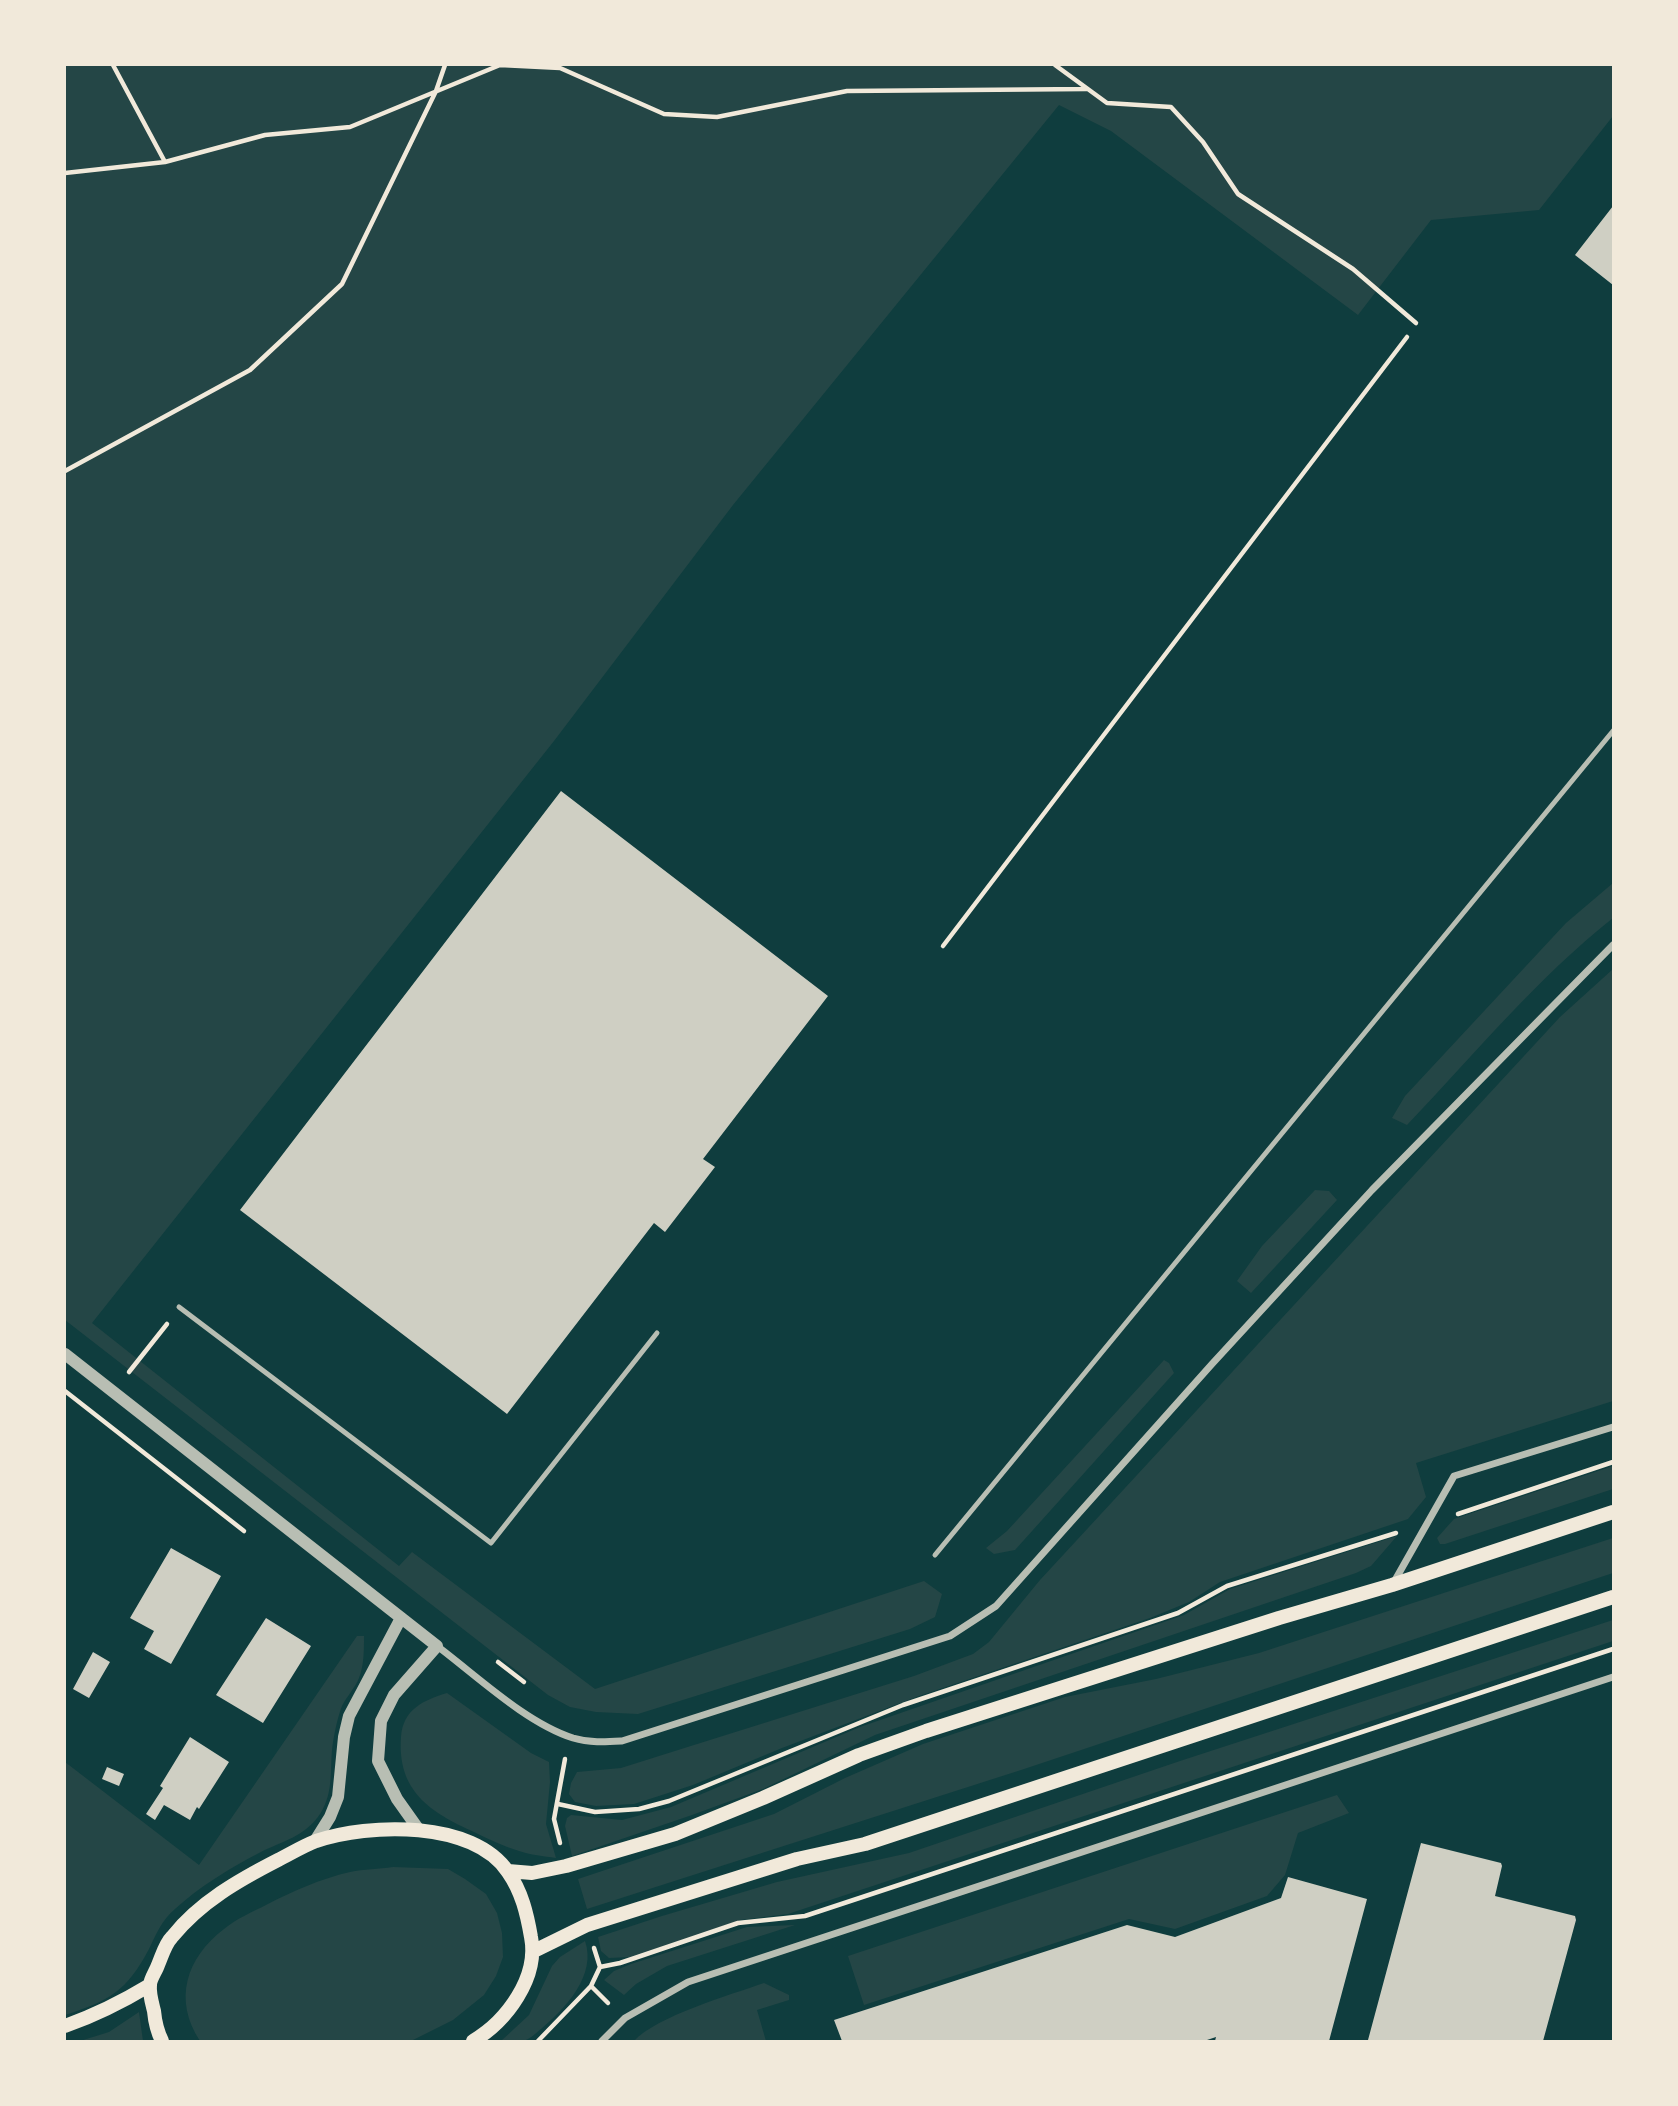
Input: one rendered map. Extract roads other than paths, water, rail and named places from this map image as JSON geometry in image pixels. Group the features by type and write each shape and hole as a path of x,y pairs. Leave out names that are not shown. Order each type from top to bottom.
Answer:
{"main road":[{"path":"508,1871 532,1873 566,1866 675,1834 859,1755 926,1731 1279,1618 1392,1586 1613,1512"},
{"path":"534,1951 587,1925 797,1859 865,1844 1613,1597"},
{"path":"162,2041 156,2030 150,1985 170,1938 211,1899 248,1875 315,1841 365,1830 419,1830 469,1840 489,1853 508,1871 527,1914 534,1951 525,1982 510,2008 484,2035 473,2041"},
{"path":"65,2026 120,2004 150,1985"}],"street":[{"path":"65,1354 522,1711 548,1728 574,1738 598,1743 622,1741 950,1636 996,1606 1372,1190 1613,945"},
{"path":"1392,1586 1454,1476 1613,1427"},
{"path":"315,1841 330,1817 338,1797 344,1737 349,1716 401,1618"},
{"path":"419,1830 397,1800 378,1761 381,1721 394,1695 437,1646"},
{"path":"602,2041 625,2018 688,1982 1613,1677"}],"lane":[{"path":"935,1555 1613,731"},
{"path":"179,1307 491,1543 657,1333"}]}
